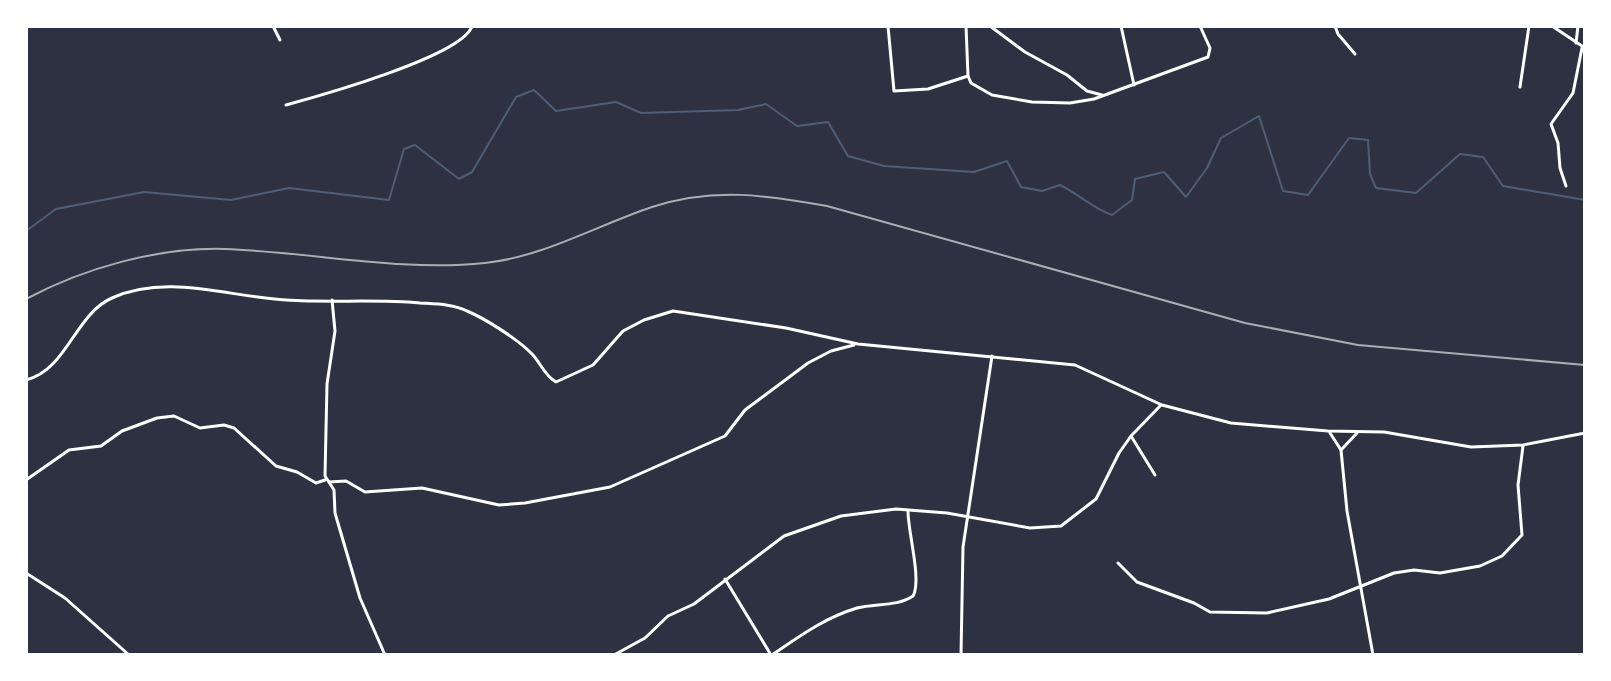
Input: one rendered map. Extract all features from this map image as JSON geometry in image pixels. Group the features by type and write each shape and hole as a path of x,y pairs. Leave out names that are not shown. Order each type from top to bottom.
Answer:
{"street":[{"path":"273,26 280,40"},
{"path":"286,105 365,82 415,63 461,39 471,31 472,26"},
{"path":"888,26 894,91 928,89 968,76"},
{"path":"966,26 971,83 983,91 1020,101 1070,103 1105,96 1208,57 1210,48 1200,26"},
{"path":"990,26 1087,91 1105,96"},
{"path":"1121,26 1134,85"},
{"path":"1335,26 1355,54"},
{"path":"1520,87 1529,26"},
{"path":"1552,26 1583,48 1573,93 1551,124 1566,186"},
{"path":"1576,43 1578,26"},
{"path":"26,380 45,370 97,307 124,293 198,288 285,300 448,305 466,310 527,350 548,377 556,382 593,365 623,331 644,320 673,311 786,328 858,344 1075,365 1162,405 1231,423 1395,433 1471,447 1523,445 1585,433"},
{"path":"332,300 335,331 326,392 327,480 334,490 335,513 360,598 385,655"},
{"path":"26,480 69,450 101,446 129,428 172,416 200,428 224,425 234,428 280,468 297,472 316,483 346,481 365,492 422,488 499,505 525,503 610,487 725,436 745,410 808,363 831,351 858,344"},
{"path":"961,655 963,547 992,356"},
{"path":"614,655 645,638 668,616 694,604 784,536 855,512 885,509 947,513 1030,528 1061,526 1096,499 1119,453 1131,436 1162,405"},
{"path":"1328,431 1341,450 1347,511 1373,655"},
{"path":"1341,450 1359,431"},
{"path":"1131,436 1155,475"},
{"path":"1118,563 1137,582 1215,613 1278,612 1361,587 1400,571 1440,573 1480,566 1510,550 1523,533 1518,485 1523,445"},
{"path":"725,579 772,655 829,618 857,608 899,602 913,596 917,583 908,511"},
{"path":"26,573 65,598 129,655"}],"waterway":[{"path":"26,231 56,209 144,192 231,200 289,188 389,200 404,149 415,145 459,179 472,172 516,97 534,90 556,111 616,102 641,113 738,110 766,104 797,126 828,122 848,156 884,166 974,172 1007,161 1021,187 1042,191 1060,185 1112,215 1132,200 1135,179 1164,172 1186,197 1207,168 1221,138 1259,116 1283,191 1308,195 1349,138 1368,140 1370,174 1376,188 1416,193 1460,154 1483,157 1503,186 1585,200"}],"railway":[{"path":"26,299 97,269 148,256 200,249 420,265 507,260 652,207 696,197 740,195 827,206 1245,323 1358,345 1585,365"}]}
